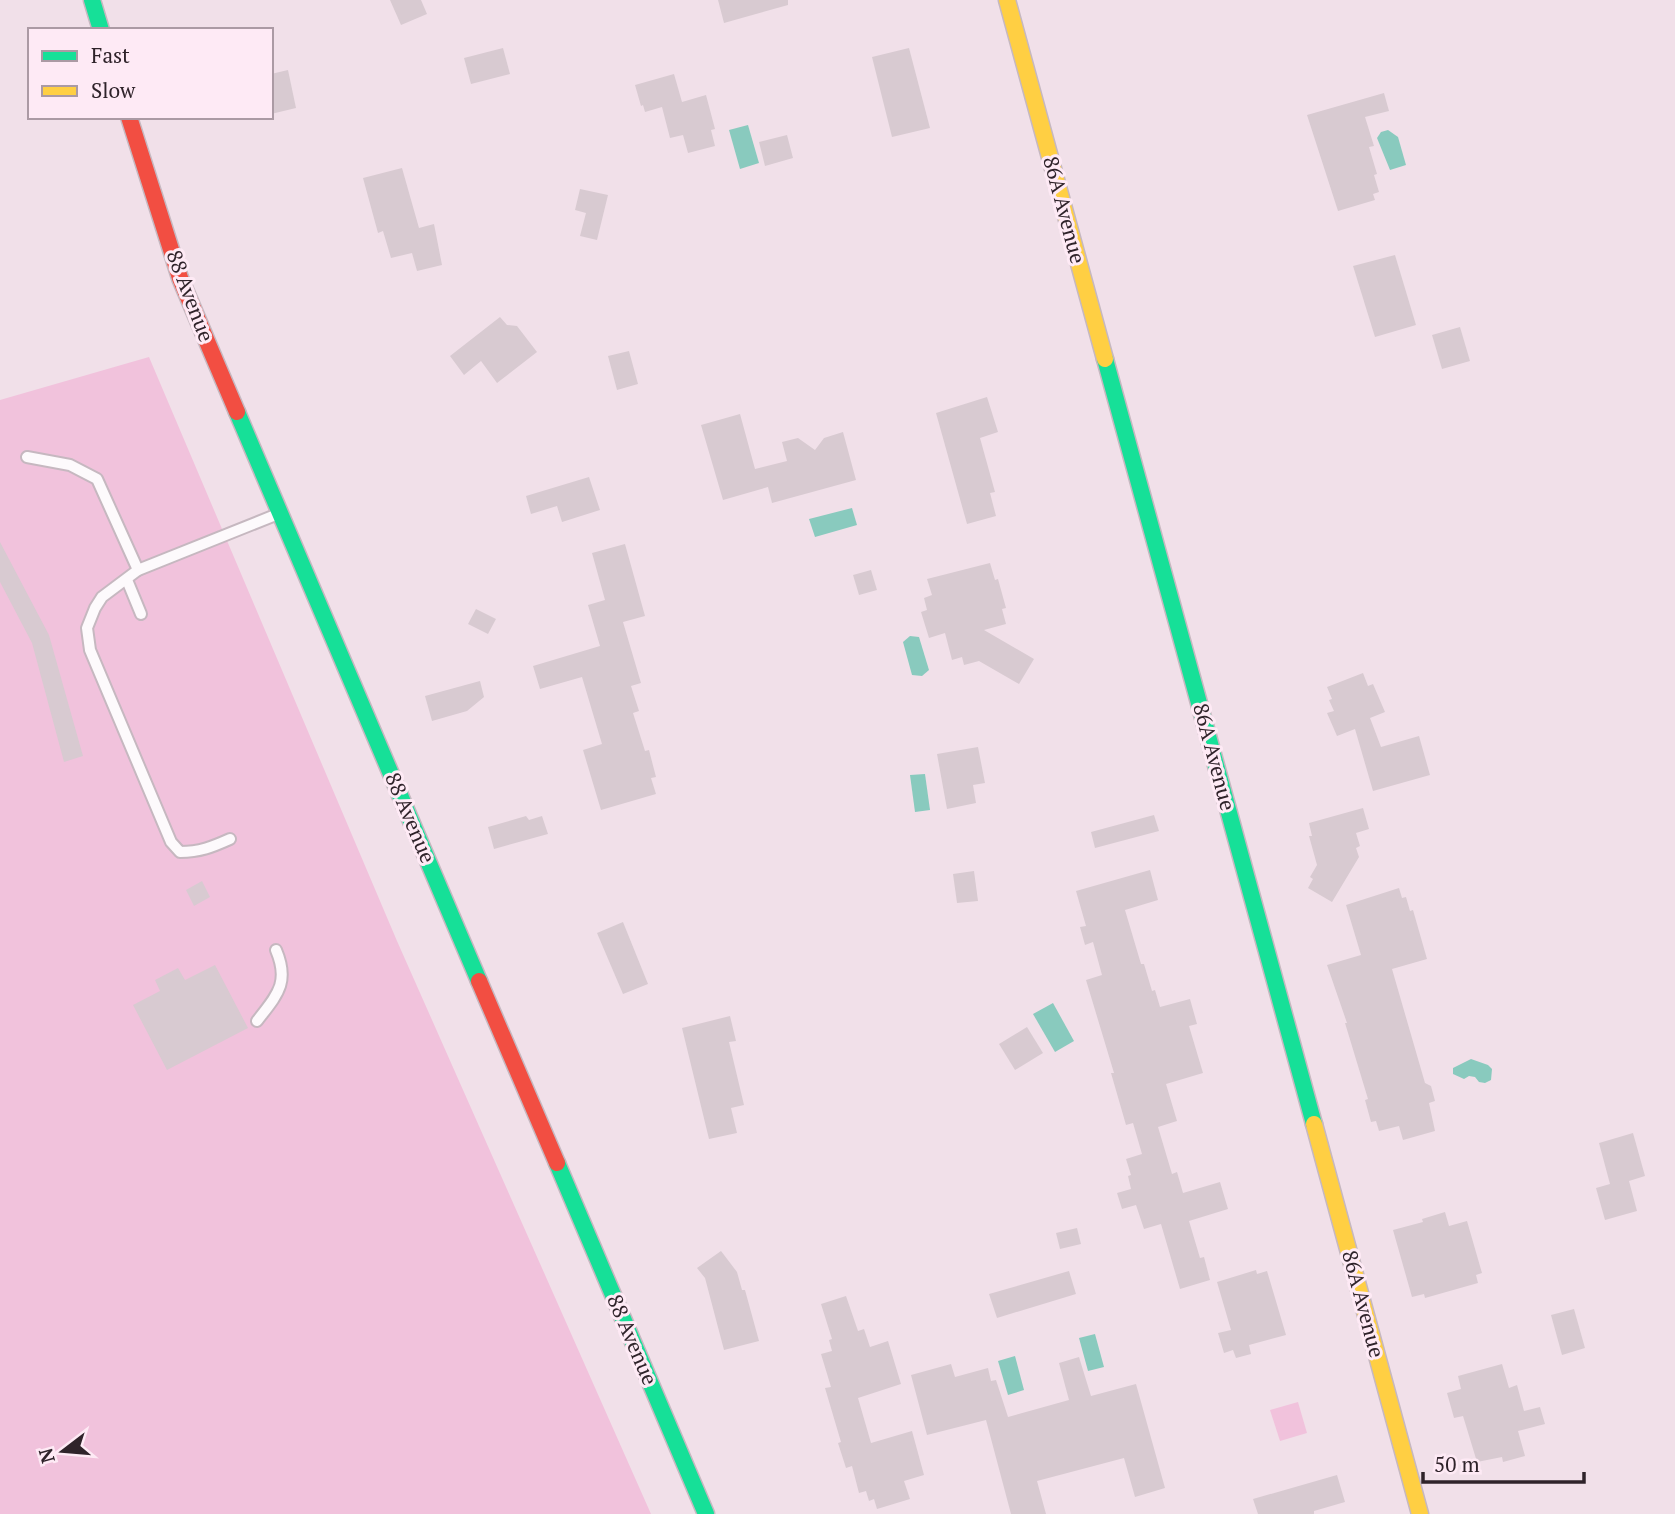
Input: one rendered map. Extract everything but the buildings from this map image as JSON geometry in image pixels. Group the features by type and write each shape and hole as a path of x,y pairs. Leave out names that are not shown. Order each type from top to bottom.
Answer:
{"street":[{"path":"92,0 100,28"},
{"name":"86A Avenue","path":"1007,0 1420,1514"},
{"name":"88 Avenue","path":"130,119 180,278 706,1514"}],"lane":[{"path":"27,457 70,465 97,479 138,570"},
{"path":"230,839 203,851 193,852 180,852 171,842 90,650 87,628 102,597 138,570 280,513"},
{"path":"127,580 141,614"},
{"path":"257,1021 274,999 283,981 282,964 276,950"}],"shaded area":[{"path":"748,125 759,163 740,169 729,130"},
{"path":"1388,130 1398,137 1406,165 1390,170 1377,138 1381,132"},
{"path":"149,357 397,941 651,1514 0,1514 0,400"},
{"path":"852,508 857,525 815,537 809,519"},
{"path":"910,636 919,637 929,670 922,676 912,675 903,642"},
{"path":"925,774 930,810 915,812 910,775"},
{"path":"1053,1003 1074,1041 1055,1052 1033,1014"},
{"path":"1471,1059 1492,1069 1491,1080 1485,1083 1479,1082 1475,1077 1464,1079 1453,1074 1453,1068"},
{"path":"1095,1334 1104,1367 1088,1371 1079,1338"},
{"path":"1015,1356 1024,1390 1008,1395 998,1361"},
{"path":"1298,1402 1307,1433 1280,1441 1270,1410"}],"traffic: fast":[{"path":"92,0 100,28"},
{"path":"1105,359 1314,1124"},
{"path":"237,412 479,981"},
{"path":"557,1163 706,1514"}],"traffic: slow":[{"path":"1007,0 1105,359"},
{"path":"1314,1124 1420,1514"}],"traffic: jam":[{"path":"130,119 180,278 237,412"},
{"path":"479,981 557,1163"}]}
